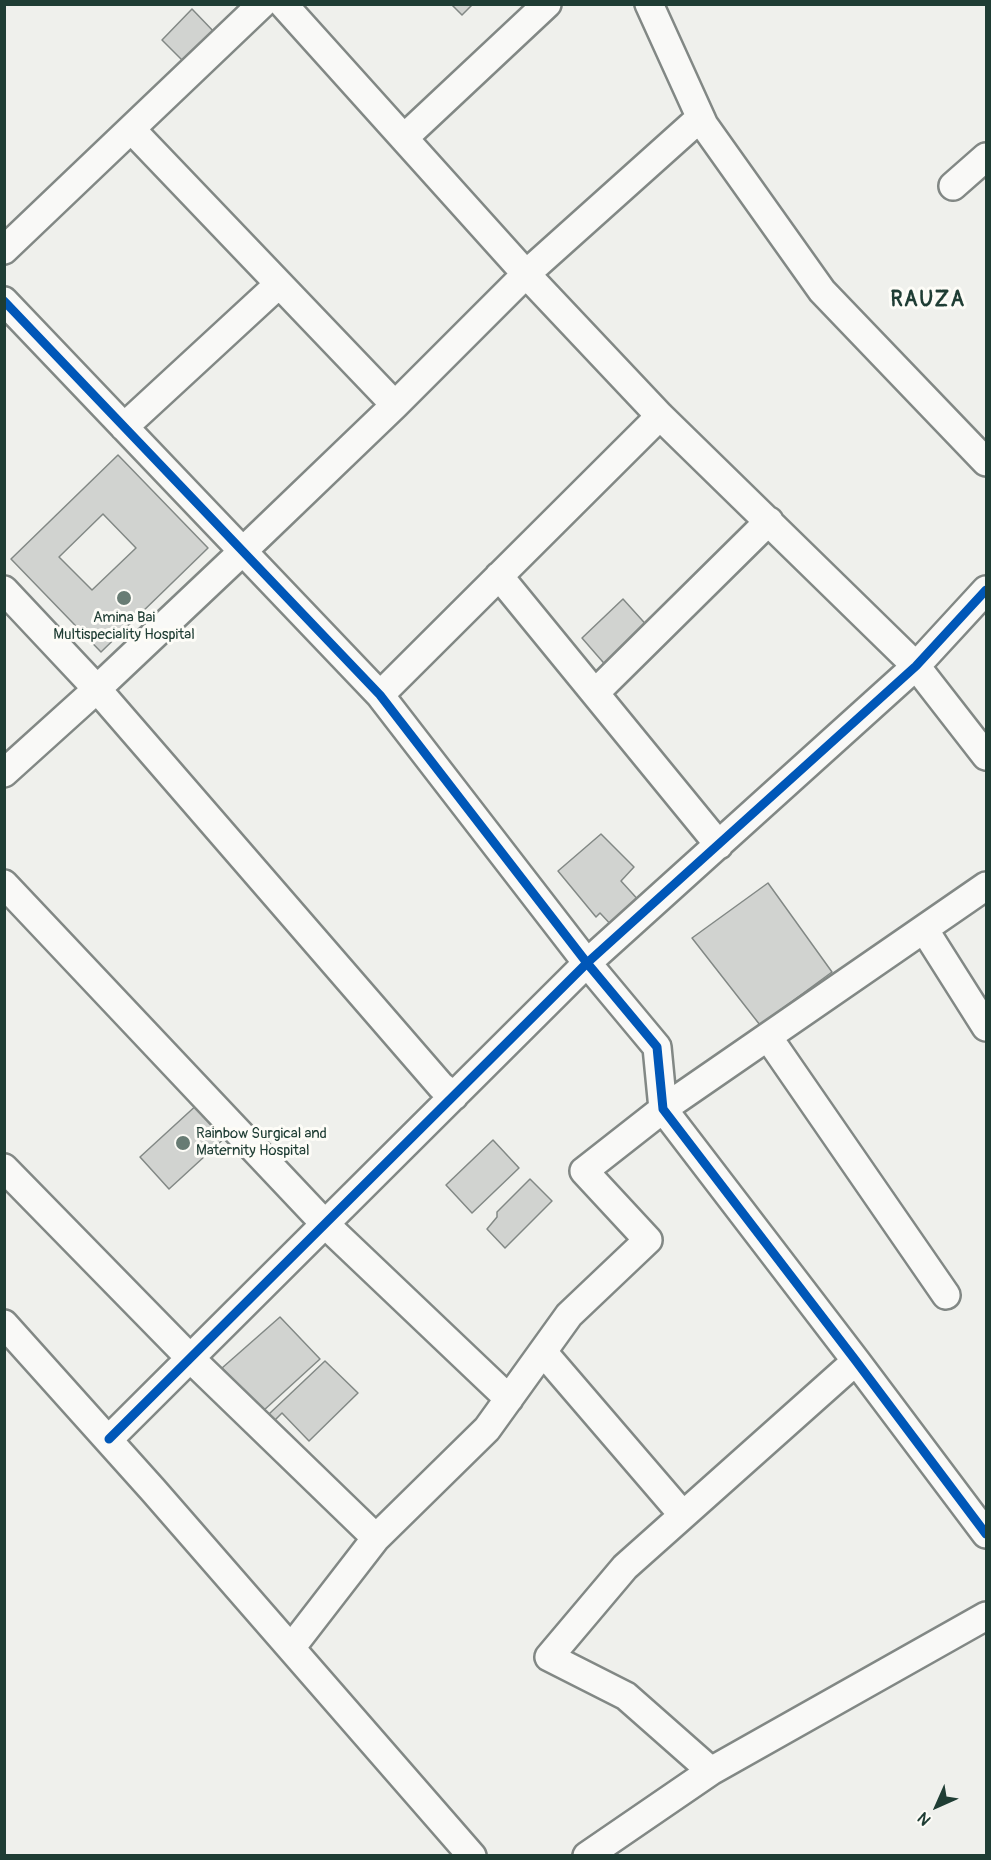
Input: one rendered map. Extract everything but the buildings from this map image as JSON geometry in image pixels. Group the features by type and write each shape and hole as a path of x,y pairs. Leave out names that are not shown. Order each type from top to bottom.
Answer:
{"street":[{"path":"4,250 262,4"},
{"path":"283,4 526,274 660,416 916,666 987,756"},
{"path":"404,138 547,4"},
{"path":"649,4 704,125 822,291 987,462"},
{"path":"4,773 243,551 395,405 526,274 700,118"},
{"path":"131,129 395,405"},
{"path":"953,186 987,157"},
{"path":"124,427 279,284"},
{"path":"4,301 380,694 587,963 657,1047 663,1109 987,1534"},
{"path":"380,694 660,416"},
{"path":"595,693 769,521"},
{"path":"499,576 719,845"},
{"path":"4,590 97,689 441,1086 454,1096"},
{"path":"109,1439 587,963 916,666 987,590"},
{"path":"4,884 325,1224 509,1399"},
{"path":"291,1648 376,1538 487,1429 570,1315 648,1240 584,1171 663,1109 987,886"},
{"path":"924,929 987,1027"},
{"path":"768,1036 945,1296"},
{"path":"4,1168 190,1358 376,1538"},
{"path":"4,1324 109,1439 472,1856"},
{"path":"543,1352 683,1515"},
{"path":"711,1771 626,1696 549,1657 625,1567 856,1361"},
{"path":"599,1852 711,1771 987,1616"}],"cycle path":[{"path":"4,301 380,695 587,963 657,1047 663,1109 986,1534"},
{"path":"109,1439 587,963 916,666 986,590"}],"place":[{"name":"Amina Bai Multispeciality Hospital","path":"124,598"},
{"name":"Rainbow Surgical and Maternity Hospital","path":"183,1143"}],"district":[{"name":"RAUZA","path":"928,301"}]}
